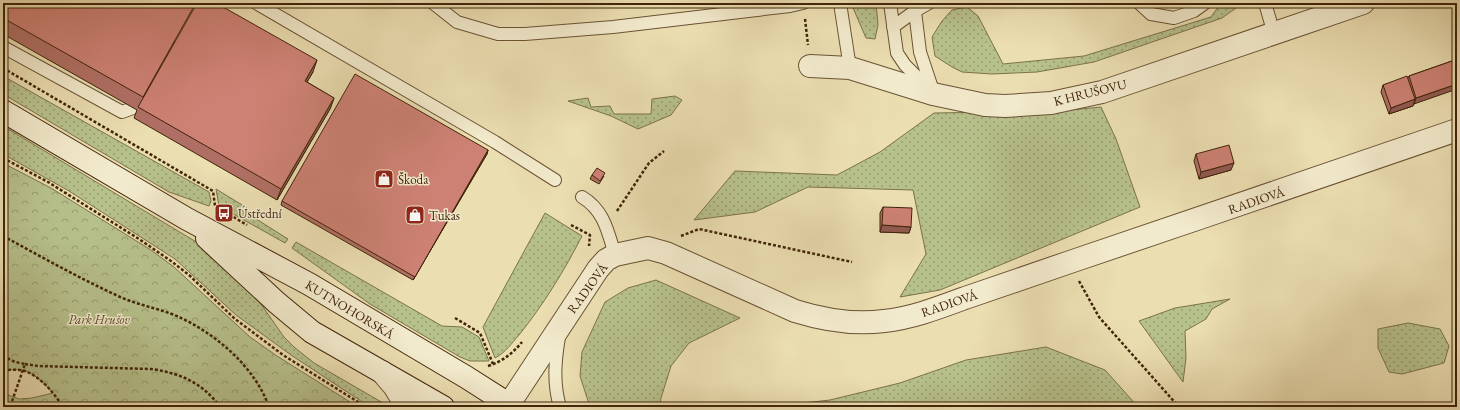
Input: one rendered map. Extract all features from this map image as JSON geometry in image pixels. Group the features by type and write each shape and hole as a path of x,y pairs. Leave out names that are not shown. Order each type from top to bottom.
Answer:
{"street":[{"name":"K HRUŠOVU","path":"810,66 850,68 933,94 962,101 992,105 1028,105 1074,99 1102,92 1363,3"},
{"name":"KUTNOHORSKÁ","path":"3,111 187,219 309,284 466,377 509,406"},
{"name":"RADIOVÁ","path":"509,406 598,269 606,260 615,255 648,248 666,253 795,311 817,318 863,323 883,321 924,312 1069,262 1264,198 1457,130"},
{"name":"KUTNOHORSKÁ","path":"187,219 265,292 312,332 443,407"},
{"path":"382,372 394,386 407,407"}],"lane":[{"path":"256,3 501,146 556,180"},
{"path":"433,3 457,22 498,34 518,34 613,27 790,6 803,3"},
{"path":"840,3 850,68"},
{"path":"890,3 897,53 905,66 933,94"},
{"path":"893,27 914,7 929,3"},
{"path":"1140,3 1151,14 1174,18 1194,11 1205,3"},
{"path":"1265,3 1274,34"},
{"path":"914,7 920,52 933,94"},
{"path":"3,47 122,112 133,108"},
{"path":"582,197 595,207 601,215 607,226 615,255"},
{"path":"560,407 556,392 555,369 561,324"}],"path":[{"path":"805,18 810,66"},
{"path":"3,68 212,191 215,206"},
{"path":"607,226 649,163 664,151"},
{"path":"3,158 48,182 139,239 171,261 188,275 241,324 283,355 366,407"},
{"path":"648,248 700,229 852,262"},
{"path":"3,236 102,289 178,317 195,326 222,345 246,368 262,389 270,407"},
{"path":"1069,262 1099,317 1179,407"},
{"path":"455,318 480,333 493,364"},
{"path":"3,356 15,362 38,366 151,370 168,372 183,376 194,382 207,391 220,407"},
{"path":"498,362 502,365"},
{"path":"10,407 25,364"},
{"path":"3,370 23,370 31,374 49,389 64,407"}],"green space":[{"path":"851,3 876,3 878,25 875,39 866,38"},
{"path":"1221,3 1243,3 1222,18 1094,62 1037,72 992,74 962,72 935,56 932,37 942,21 952,10 967,7 978,16 1003,64 1084,56 1211,17"},
{"path":"3,76 209,192 211,201 209,206 169,192 3,94"},
{"path":"675,96 682,100 671,115 638,129 611,116 568,101 588,98 591,107 610,106 614,114 651,114 652,99"},
{"path":"1101,107 1116,139 1140,207 940,290 900,297 926,254 913,190 808,187 755,212 694,220 735,171 837,175 880,152 934,113 1060,111"},
{"path":"3,126 208,249 256,297 284,337 294,347 314,363 390,407 370,407 291,355 236,315 175,259 69,191 3,154"},
{"name":"Park Hrušov","path":"3,163 51,188 151,250 174,267 250,337 277,356 358,407 3,407 3,393 19,399 32,398 53,393 39,379 26,371 3,370"},
{"path":"216,189 247,208 246,211 253,217 288,239 285,243 219,206"},
{"path":"545,213 582,236 561,275 537,311 508,348 495,358 483,327"},
{"path":"296,242 442,326 462,327 479,337 489,361 470,361 460,357 370,304 292,248"},
{"path":"656,280 740,318 689,343 671,366 661,398 660,407 590,407 580,376 582,352 605,302 628,288"},
{"path":"1230,299 1212,309 1206,319 1185,331 1186,358 1183,382 1139,321 1175,308"},
{"path":"1408,323 1440,329 1449,346 1444,363 1402,374 1389,372 1378,348 1378,329"},
{"path":"1046,347 1105,370 1138,407 768,407 830,400 900,383 966,360"}],"building":[{"path":"3,3 185,3 193,8 143,97 3,18"},
{"path":"197,3 216,3 317,60 305,81 334,98 281,189 138,107"},
{"path":"1452,61 1457,74 1457,84 1416,98 1409,76"},
{"name":"Škoda","path":"355,74 488,150 415,277 282,201"},
{"path":"1407,76 1415,99 1391,108 1383,85"},
{"path":"1229,145 1234,163 1201,172 1196,154"},
{"path":"597,168 605,173 600,181 592,175"},
{"path":"883,207 912,208 911,227 882,225"}],"place":[{"name":"Škoda","path":"384,179"},
{"name":"Ústřední","path":"224,213"},
{"name":"Tukas","path":"415,215"}]}
